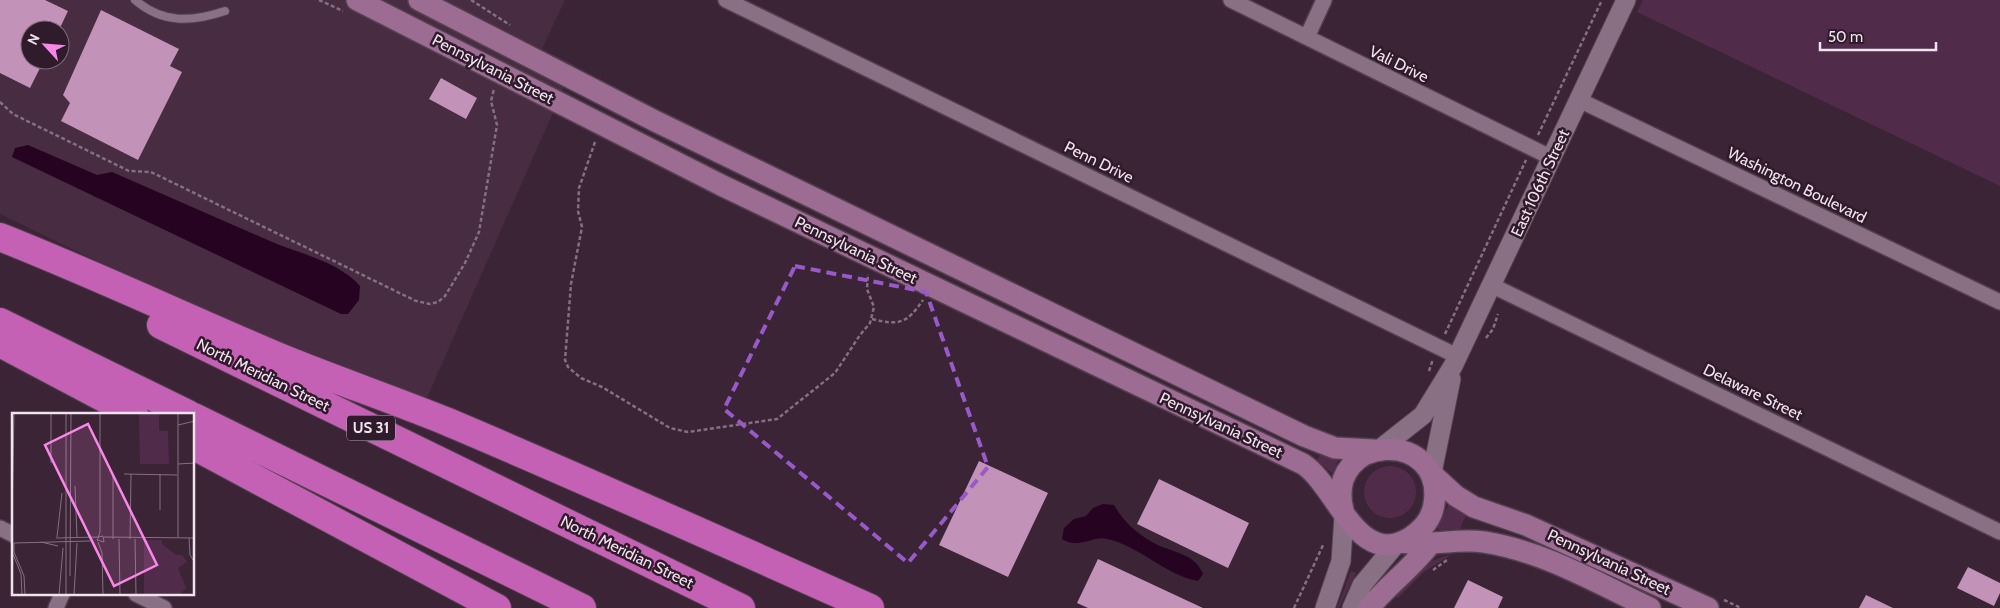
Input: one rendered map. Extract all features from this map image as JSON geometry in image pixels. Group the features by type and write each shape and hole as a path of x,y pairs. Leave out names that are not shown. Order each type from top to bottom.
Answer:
{"highway":[{"path":"0,236 108,280 170,310 286,360 437,418 561,470 870,608"},
{"name":"North Meridian Street","path":"0,247 741,608"},
{"path":"0,322 186,413"},
{"path":"0,343 132,413"},
{"path":"195,417 582,608"},
{"path":"195,447 497,608"}],"main road":[{"name":"Pennsylvania Street","path":"419,0 671,129 1304,436 1335,448 1377,450"},
{"name":"Pennsylvania Street","path":"367,2 721,185 1303,464 1318,476 1344,513"},
{"path":"1397,449 1407,452 1432,474 1435,496 1431,516 1417,533 1399,542 1378,542 1364,537 1351,526 1344,513 1340,494 1345,477 1355,462 1377,450 1397,449"},
{"name":"Pennsylvania Street","path":"1432,474 1456,496 1474,507 1526,524 1708,608"},
{"name":"Pennsylvania Street","path":"1399,542 1416,545 1464,540 1525,552 1650,608"},
{"path":"1369,608 1387,587 1418,560 1431,543"}],"street":[{"name":"Penn Drive","path":"726,0 1455,361"},
{"name":"Vali Drive","path":"1231,0 1552,158"},
{"path":"1307,37 1324,0"},
{"name":"East 106th Street","path":"1377,450 1423,415 1455,361 1626,0"},
{"name":"Washington Boulevard","path":"1579,100 2000,302"},
{"name":"Delaware Street","path":"1491,285 2000,532"},
{"name":"East 106th Street","path":"1432,474 1455,361"},
{"path":"1325,608 1341,561 1344,513"},
{"path":"0,528 12,534"},
{"path":"1352,608 1362,585 1399,542"},
{"path":"56,608 61,596"},
{"path":"140,596 164,608"}],"lane":[{"path":"134,0 158,14 180,19 201,19 225,11"}],"path":[{"path":"1444,336 1602,0"},
{"path":"0,102 13,114 129,171 151,172 416,300 430,304 445,296 465,263 479,232 497,125 491,101 494,89"},
{"path":"595,140 579,188 578,211 582,227 571,284 566,360 573,373 602,387 670,428 688,432 777,419 835,373 872,319 874,308 867,289 868,274"},
{"path":"872,319 885,322 905,320 911,317 922,300"},
{"path":"1483,343 1493,329 1500,308"},
{"path":"1294,608 1326,540"}],"highlighted area":[{"path":"795,266 926,292 988,467 908,563 724,409"}],"shaded area":[{"path":"0,0 565,0 542,49 574,65 426,400 240,326 111,268 0,214"},
{"path":"1643,0 2000,0 2000,186 1637,12"},
{"path":"28,145 97,175 112,172 270,241 330,264 351,277 360,286 359,300 348,314 341,314 12,157 15,148"},
{"path":"1320,455 1338,460 1333,474 1317,460"},
{"path":"1385,466 1395,466 1404,470 1412,478 1416,492 1412,506 1404,514 1395,518 1385,518 1376,514 1368,506 1364,497 1364,487 1368,478 1376,470"},
{"path":"1103,504 1114,505 1126,522 1146,538 1159,546 1194,561 1203,574 1198,581 1174,573 1130,548 1107,539 1102,538 1075,543 1062,539 1064,528 1074,519 1086,516 1093,508"},
{"path":"1449,504 1466,515 1460,529 1439,530 1437,527"},
{"path":"1454,553 1424,572 1398,598 1391,593 1429,562"},
{"path":"1351,571 1356,573 1339,608 1337,608"}],"building":[{"path":"0,0 45,0 68,11 64,20 20,20 20,70 39,70 30,88 0,73"},
{"path":"101,10 179,49 170,66 182,72 138,160 61,121 70,103 63,95"},
{"path":"441,78 477,98 466,119 429,99"},
{"path":"979,461 1048,493 1008,577 939,545"},
{"path":"1159,479 1249,523 1228,568 1137,524"},
{"path":"1098,559 1203,608 1088,608 1077,603"},
{"path":"1968,567 2000,583 2000,593 1994,606 1957,588"},
{"path":"1468,580 1503,597 1498,608 1454,608"},
{"path":"1866,595 1893,608 1859,608"}]}
